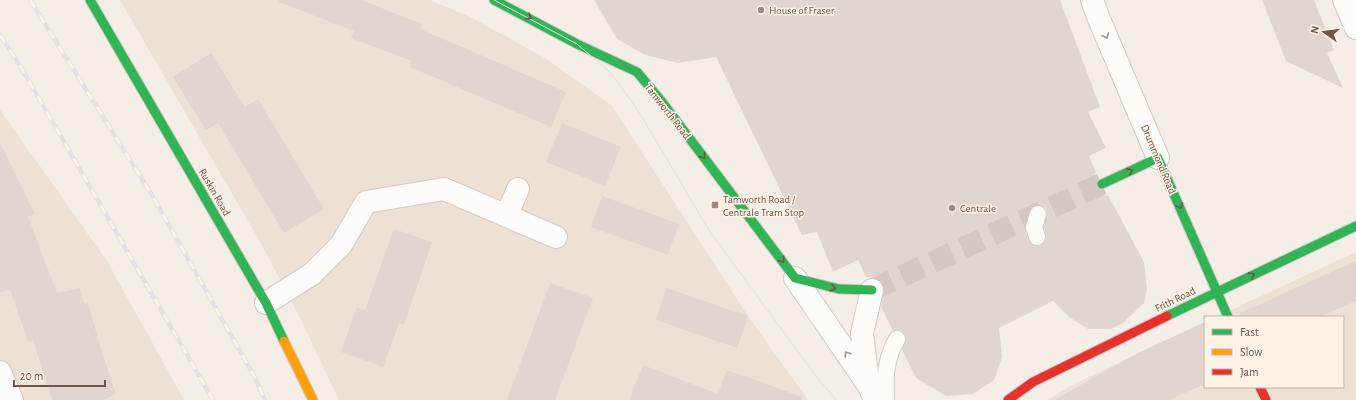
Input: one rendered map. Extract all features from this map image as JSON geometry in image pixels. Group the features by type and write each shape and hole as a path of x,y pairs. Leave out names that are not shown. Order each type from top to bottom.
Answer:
{"street":[{"name":"Ruskin Road","path":"90,0 266,303 312,400"},
{"name":"Tamworth Road","path":"494,0 577,44 637,72 662,102 795,278 872,393"},
{"name":"Drummond Road","path":"1092,0 1158,158 1228,316"},
{"path":"1344,0 1356,28"},
{"path":"1102,184 1158,158"},
{"path":"266,303 312,274 341,245 366,202 444,189 556,237"},
{"path":"507,216 518,189"},
{"name":"Frith Road","path":"1008,400 1033,382 1217,291 1356,226"},
{"name":"Tamworth Road","path":"795,278 839,289 872,290 862,333 872,393"},
{"path":"0,372 12,400"},
{"path":"1260,388 1266,400"}],"lane":[{"path":"1037,237 1034,227 1038,214"},
{"path":"886,400 885,383 888,354 897,339"}],"shaded area":[{"path":"120,0 430,0 470,17 545,58 612,106 748,316 808,400 339,400 298,314 263,247"},
{"path":"0,110 107,261 184,400 0,400"},
{"path":"1356,252 1356,400 1048,400 1068,387 1204,322 1204,388 1344,388 1344,316 1218,316"}],"building":[{"path":"279,0 361,0 422,24 420,29 566,92 551,127 410,67 412,61 351,38 354,31 279,2"},
{"name":"Centrale","path":"594,0 1060,0 1100,107 1088,112 1106,148 1089,156 1096,173 1092,177 1090,183 1091,189 1095,194 1101,196 1108,195 1144,262 1147,289 1144,303 1123,323 1111,329 1088,329 1069,317 1053,301 999,328 1002,357 994,380 973,394 946,396 916,378 902,350 906,339 905,334 901,330 893,331 881,307 884,290 881,281 875,278 866,277 858,260 833,272 817,232 802,235 716,57 678,63 645,55 617,39","holes":["1036,205 1045,207 1047,212 1044,227 1046,240 1040,246 1035,246 1028,240 1025,225 1029,211"]},
{"path":"1262,0 1314,0 1334,50 1327,53 1343,88 1286,61"},
{"path":"211,53 245,107 258,99 324,209 284,233 218,123 206,130 173,77"},
{"path":"562,123 621,147 605,186 546,162"},
{"path":"0,143 35,214 28,217 57,293 80,288 84,304 88,303 116,394 103,400 52,400 33,340 28,342 10,289 0,293"},
{"path":"602,196 679,224 668,255 591,227"},
{"path":"394,229 432,242 404,325 399,323 383,367 341,352 357,307 365,310"},
{"path":"1356,261 1356,301 1321,316 1240,316 1240,313"},
{"path":"550,283 593,298 555,400 507,400"},
{"path":"666,288 748,316 737,348 656,320"},
{"path":"1204,322 1204,384 1169,400 1054,400 1138,353"},
{"path":"643,365 718,394 727,370 802,397 801,400 629,400"}],"tunnel":[{"path":"872,290 1102,184"}],"tram line":[{"path":"494,0 577,44 611,73 639,112 710,232 816,376 836,400"}],"railway":[{"path":"30,0 152,195 254,376 265,400"},
{"path":"0,35 22,69 213,400"}],"traffic: fast":[{"path":"90,0 266,303 284,341"},
{"path":"494,0 577,44 637,72 662,102 795,278 839,289 872,290"},
{"path":"1102,184 1158,158 1228,316"},
{"path":"1167,316 1356,226"}],"traffic: slow":[{"path":"284,341 313,400"}],"traffic: jam":[{"path":"1008,400 1033,382 1167,316"},
{"path":"1260,388 1266,400"}],"place":[{"name":"House of Fraser","path":"761,10"},
{"name":"Tamworth Road / Centrale Tram Stop","path":"715,205"},
{"name":"Centrale","path":"952,208"}]}
